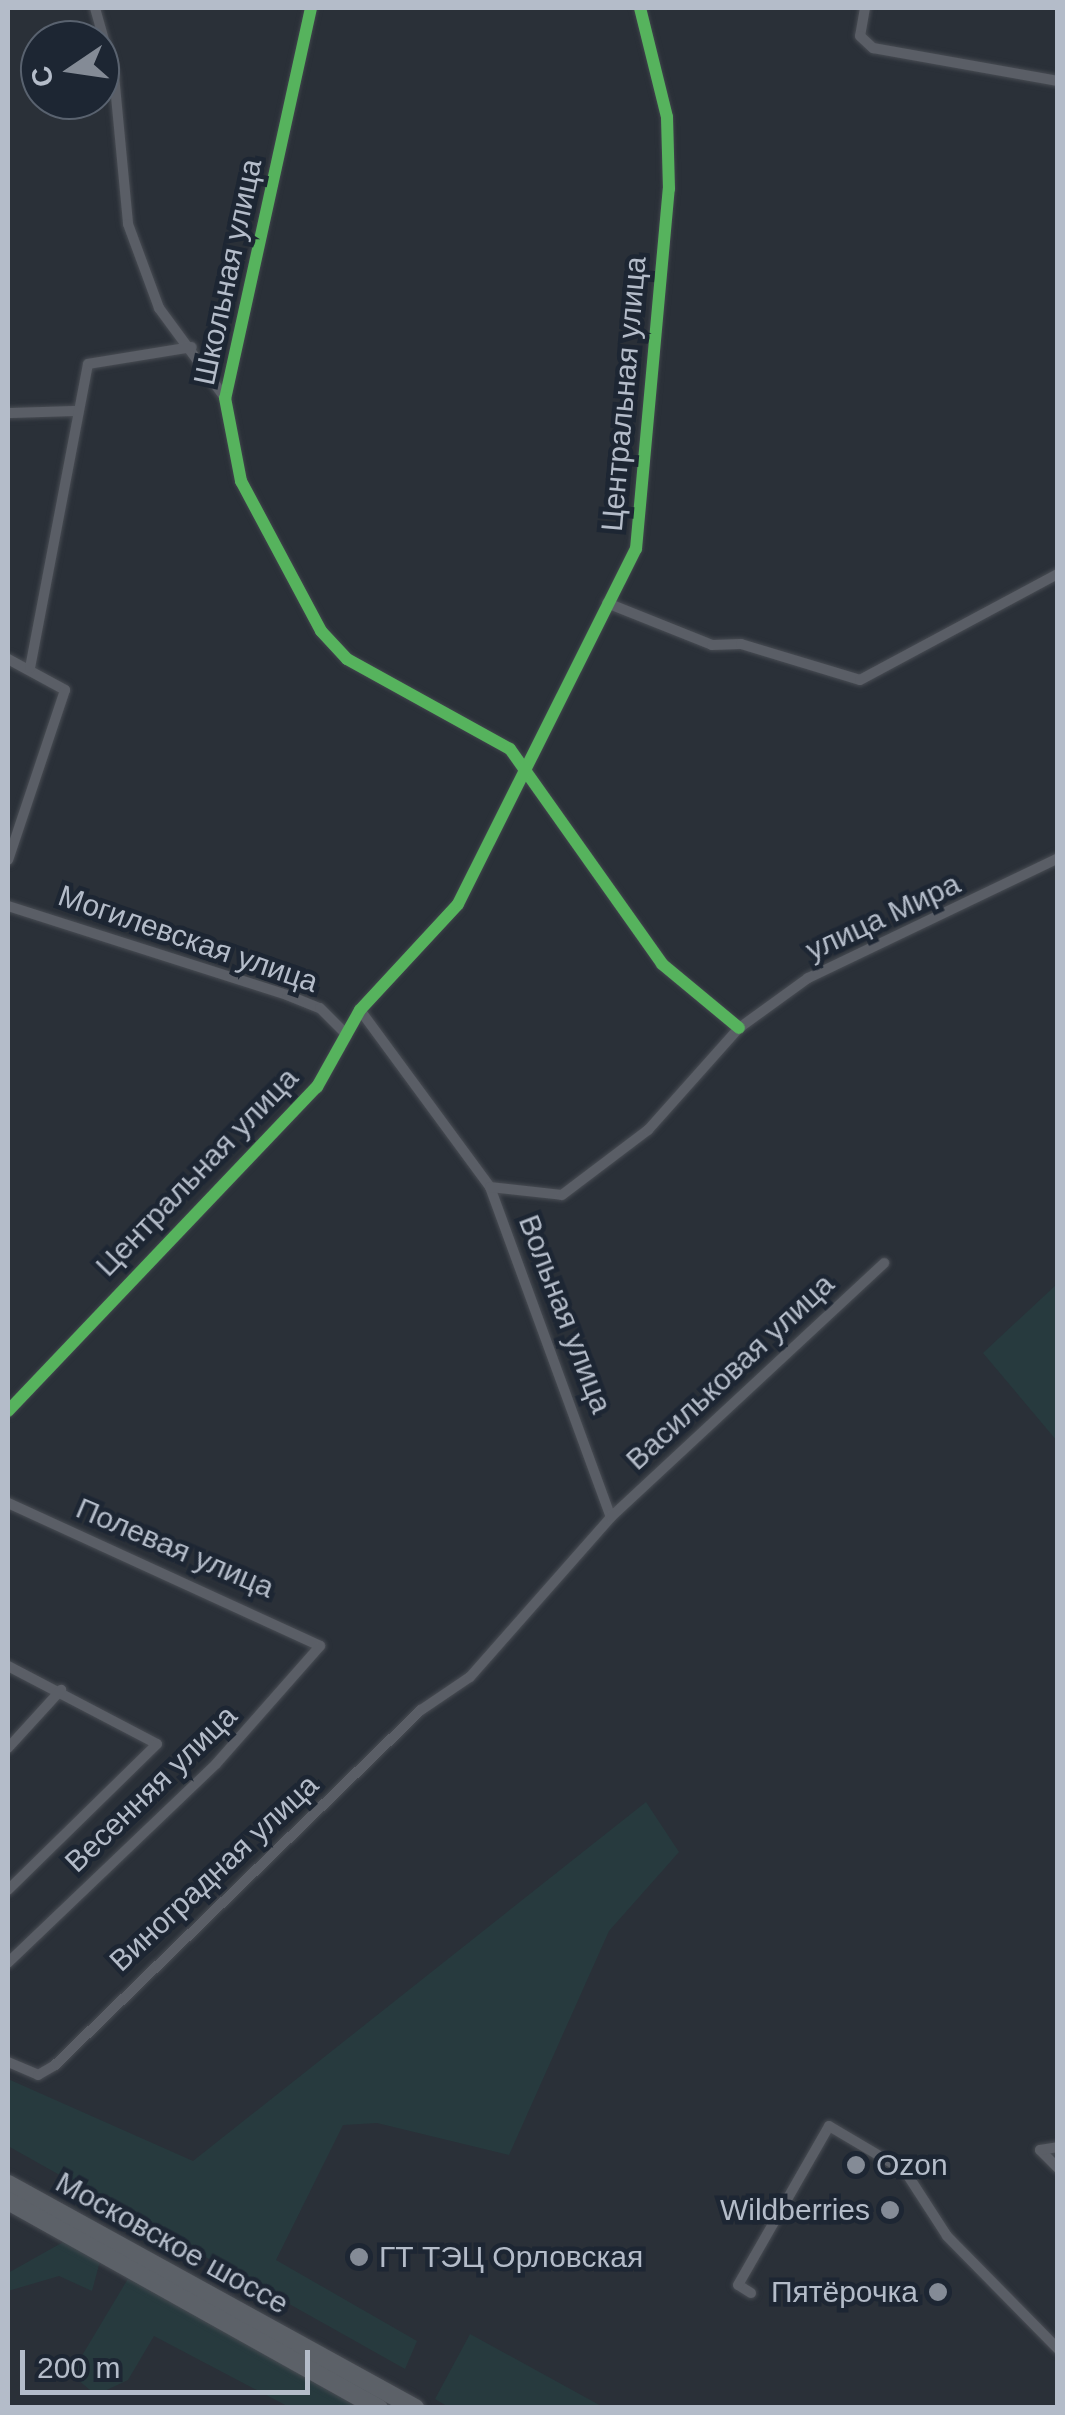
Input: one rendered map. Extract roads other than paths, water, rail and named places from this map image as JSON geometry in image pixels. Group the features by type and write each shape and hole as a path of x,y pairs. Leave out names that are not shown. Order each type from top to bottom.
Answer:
{"main road":[{"name":"Московское шоссе","path":"8,2184 416,2408"},
{"name":"Московское шоссе","path":"8,2200 379,2408"}],"street":[{"path":"94,8 114,76 128,224 159,308 192,347 225,398"},
{"name":"Школьная улица","path":"311,8 225,398 237,471 321,631 347,658 488,730 662,964 739,1028"},
{"name":"Центральная улица","path":"8,1411 317,1088 360,1010 458,904 526,777 607,603 642,524 669,189 667,117 640,8"},
{"path":"865,8 860,36 873,48 1058,80"},
{"path":"30,668 88,364 192,347"},
{"path":"8,413 77,411"},
{"path":"607,603 712,644 741,644 860,680 1058,574"},
{"path":"8,660 58,681 64,700 8,860"},
{"name":"улица Мира","path":"490,1187 562,1195 648,1130 739,1028 808,978 1058,858"},
{"name":"Могилевская улица","path":"8,906 320,1008 345,1033"},
{"name":"Вольная улица","path":"360,1010 490,1187 610,1517"},
{"name":"Васильковая улица","path":"421,1710 470,1677 610,1517 884,1263"},
{"name":"Полевая улица","path":"8,1503 319,1643"},
{"name":"Весенняя улица","path":"8,1963 216,1764 305,1670 319,1643"},
{"path":"8,1666 61,1690 156,1744 8,1890"},
{"path":"8,1748 61,1690"},
{"name":"Виноградная улица","path":"8,2062 42,2074 421,1710"},
{"path":"751,2292 738,2285 828,2126 905,2170 947,2236 1058,2350"},
{"path":"1058,2147 1040,2150 1058,2168"}],"place":[{"name":"Ozon","path":"856,2165"},
{"name":"Wildberries","path":"890,2210"},
{"name":"ГТ ТЭЦ Орловская","path":"359,2257"},
{"name":"Пятёрочка","path":"938,2292"}]}
